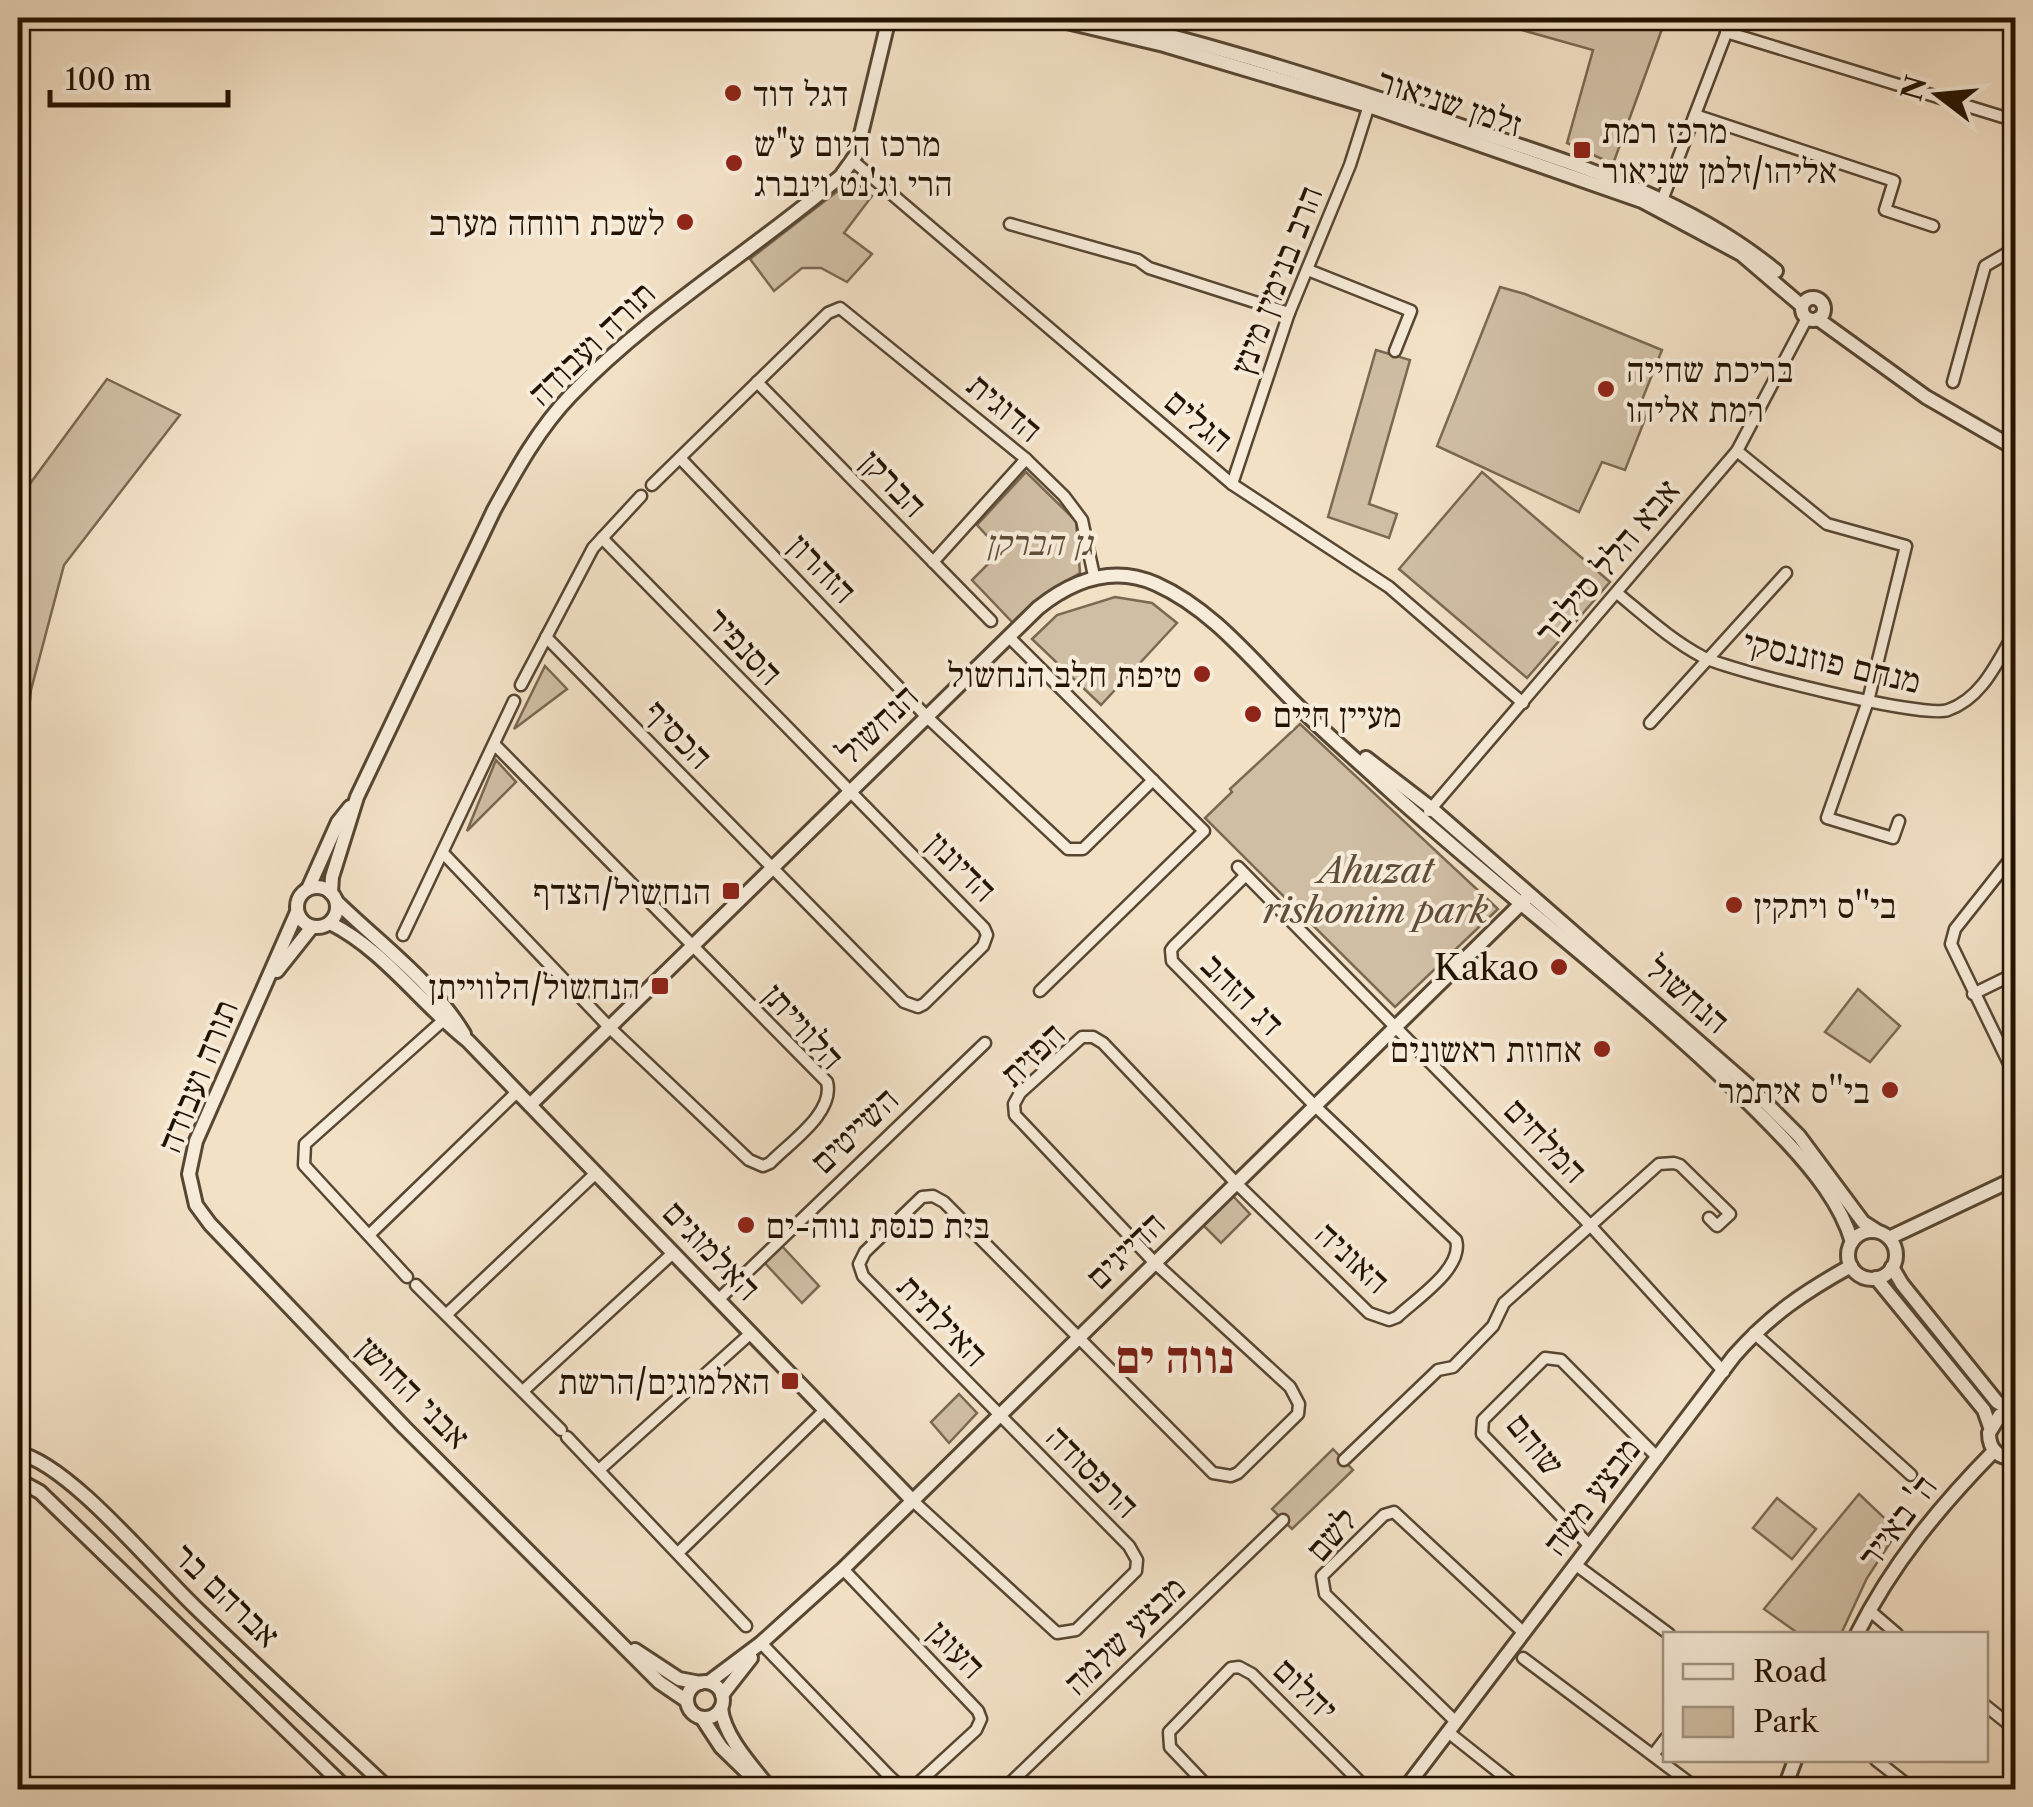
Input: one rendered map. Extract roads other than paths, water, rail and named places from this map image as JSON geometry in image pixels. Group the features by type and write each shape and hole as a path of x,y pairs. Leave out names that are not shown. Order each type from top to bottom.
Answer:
{"street":[{"path":"853,162 892,18"},
{"name":"זלמן שניאור","path":"1050,18 1166,39"},
{"name":"זלמן שניאור","path":"1098,18 1370,101 1661,204 1741,254 1926,396 2016,449"},
{"path":"1166,39 1173,18"},
{"path":"1661,204 1732,18"},
{"path":"1726,32 2016,122"},
{"name":"הרב בנימין מינץ","path":"1232,484 1289,313 1350,165 1370,101"},
{"path":"1695,115 1894,181 1885,210 1933,226"},
{"name":"הגלים","path":"853,162 1232,484 1389,588 1523,703"},
{"name":"תורה ועבודה","path":"334,897 332,878 357,796 494,510 542,432 570,396 662,314 822,192 853,162"},
{"path":"1010,224 1138,260 1149,268 1289,313"},
{"path":"1953,382 1985,266 2016,248"},
{"path":"1308,270 1410,311 1396,351"},
{"name":"הדוגית","path":"757,382 828,313 840,308 1026,459 1064,496 1082,520 1094,576"},
{"name":"זלמן שניאור","path":"1812,310 1927,389 2016,439"},
{"name":"אבא הלל סילבר","path":"1426,814 1737,451 1812,310"},
{"path":"652,485 757,382"},
{"name":"הברקן","path":"757,382 991,620"},
{"path":"1737,451 1827,524 1906,546 1868,701 1827,818 1893,838 1899,821"},
{"name":"הזהרון","path":"680,458 927,717 1073,851 1082,849 1153,780"},
{"path":"933,562 1026,459"},
{"path":"521,684 593,548 641,496"},
{"name":"הסנפיר","path":"602,538 850,793"},
{"path":"1650,723 1786,573"},
{"name":"הנחשול","path":"530,1105 1054,595 1094,576 1127,576 1166,590 1220,628 1300,708 1426,814 1745,1098 1814,1172 1848,1225 1851,1266"},
{"name":"מנחם פוזננסקי","path":"1617,593 1676,642 1708,660 1914,712 1947,711 1975,696 2016,630"},
{"name":"הכסיף","path":"546,637 772,870"},
{"path":"1008,637 1204,831 1040,991"},
{"path":"403,936 514,701"},
{"path":"496,745 692,948"},
{"name":"הדיונון","path":"772,870 904,1002 918,1007 924,1004 983,946 987,935 984,928 850,793"},
{"name":"תורה ועבודה","path":"308,889 338,822 357,796"},
{"path":"2016,852 1952,937 1953,952 2016,1078"},
{"path":"443,853 610,1028"},
{"name":"המלחים","path":"1242,872 1589,1224 1724,1372"},
{"name":"דג הזהב","path":"1242,872 1174,946 1172,961 1315,1106"},
{"path":"320,887 334,897 336,914 330,924 312,928 302,922 297,912 298,899 308,889 320,887"},
{"name":"האלמוגים","path":"334,897 394,953 468,1041 913,1500"},
{"name":"הנחשול","path":"1524,901 1748,1084 1799,1136 1863,1222 1883,1235"},
{"name":"הדייגים","path":"704,1683 761,1643 843,1569 1524,901"},
{"name":"תורה ועבודה","path":"192,1190 189,1174 196,1141 297,912"},
{"name":"האלמוגים","path":"330,924 358,938 446,1017"},
{"name":"תורה ועבודה","path":"266,985 312,928"},
{"name":"הלווייתן","path":"610,1028 749,1160 763,1166 770,1163 825,1106 829,1091 826,1082 692,948"},
{"path":"1974,994 2016,973"},
{"path":"446,1017 305,1144 304,1165 411,1281 524,1391 746,1626"},
{"name":"הפזית","path":"1155,1263 1015,1116 1013,1110 1020,1093 1082,1038 1098,1039 1236,1184"},
{"name":"השייטים","path":"718,1300 985,1042"},
{"path":"369,1235 517,1092"},
{"name":"האוניה","path":"1236,1184 1369,1313 1380,1319 1397,1317 1454,1264 1456,1240 1315,1106"},
{"path":"1344,1460 1438,1370 1453,1367 1492,1326 1504,1304 1658,1164 1680,1166 1730,1214 1717,1226 1709,1218"},
{"path":"447,1314 596,1173"},
{"path":"1852,1242 1863,1233 1883,1235 2016,1178"},
{"name":"אבני החושן","path":"192,1190 196,1205 241,1258 659,1682 687,1701"},
{"name":"האילתית","path":"998,1416 862,1276 859,1264 865,1252 922,1197 939,1198 1078,1338"},
{"path":"1876,1278 1892,1267 1896,1252 1883,1235"},
{"path":"524,1391 673,1253"},
{"path":"1078,1338 1214,1473 1238,1473 1298,1414 1296,1394 1155,1263"},
{"path":"1851,1266 1862,1276 1876,1278 1984,1410 1994,1451 2014,1460"},
{"name":"מבצע משה","path":"1404,1790 1754,1333 1802,1292 1851,1266"},
{"path":"1892,1267 1997,1402 2015,1412"},
{"path":"1754,1333 1911,1474"},
{"path":"600,1470 751,1334"},
{"name":"שוהם","path":"1590,1546 1482,1434 1483,1420 1550,1357 1560,1360 1658,1458"},
{"path":"678,1552 825,1410"},
{"path":"1990,1427 2000,1416 2015,1412"},
{"name":"הרפסודה","path":"913,1500 1058,1632 1076,1630 1136,1571 1135,1553 998,1416"},
{"name":"ה' באייר","path":"1859,1632 1919,1534 1994,1451"},
{"name":"אברהם בר","path":"18,1453 67,1479 194,1606 390,1790"},
{"name":"אברהם בר","path":"18,1480 40,1492 343,1786"},
{"name":"לשם","path":"1452,1727 1324,1594 1322,1576 1384,1515 1394,1512 1524,1633"},
{"name":"מבצע שלמה","path":"1003,1790 1282,1520"},
{"path":"1576,1565 1666,1632"},
{"name":"העוגן","path":"761,1643 899,1785 915,1786 976,1730 981,1719 978,1711 843,1569"},
{"path":"1870,1610 1895,1632"},
{"name":"אבני החושן","path":"605,1628 679,1679 704,1683"},
{"name":"הדייגים","path":"722,1701 761,1643"},
{"path":"1523,1658 1699,1790"},
{"name":"יהלום","path":"1210,1790 1170,1747 1170,1732 1232,1668 1239,1667 1252,1674 1368,1790"},
{"path":"704,1683 722,1701 722,1718 768,1790 721,1747 702,1718 692,1712 687,1701 690,1690 704,1683"},
{"path":"702,1718 713,1716 722,1701"},
{"path":"1988,1708 2016,1730"},
{"path":"1452,1727 1521,1790"},
{"path":"1653,1755 1663,1742"},
{"path":"1784,1790 1794,1762"},
{"path":"1879,1762 1914,1790"}],"place":[{"name":"דגל דוד","path":"733,93"},
{"name":"מרכז רמת אליהו/זלמן שניאור","path":"1582,150"},
{"name":"מרכז היום ע\"ש הרי וג'נט וינברג","path":"734,163"},
{"name":"לשכת רווחה מערב","path":"685,222"},
{"name":"בריכת שחייה רמת אליהו","path":"1606,389"},
{"name":"טיפת חלב הנחשול","path":"1202,674"},
{"name":"מעיין חיים","path":"1253,714"},
{"name":"הנחשול/הצדף","path":"731,891"},
{"name":"בי''ס ויתקין","path":"1734,905"},
{"name":"Kakao","path":"1559,967"},
{"name":"הנחשול/הלווייתן","path":"660,986"},
{"name":"אחוזת ראשונים","path":"1602,1049"},
{"name":"בי''ס איתמר","path":"1890,1090"},
{"name":"בית כנסת נווה-ים","path":"746,1225"},
{"name":"האלמוגים/הרשת","path":"790,1381"}],"district":[{"name":"נווה ים","path":"1175,1357"}],"park label":[{"name":"גן הברקן","path":"1039,542"},
{"name":"Ahuzat rishonim park","path":"1376,890"}]}
